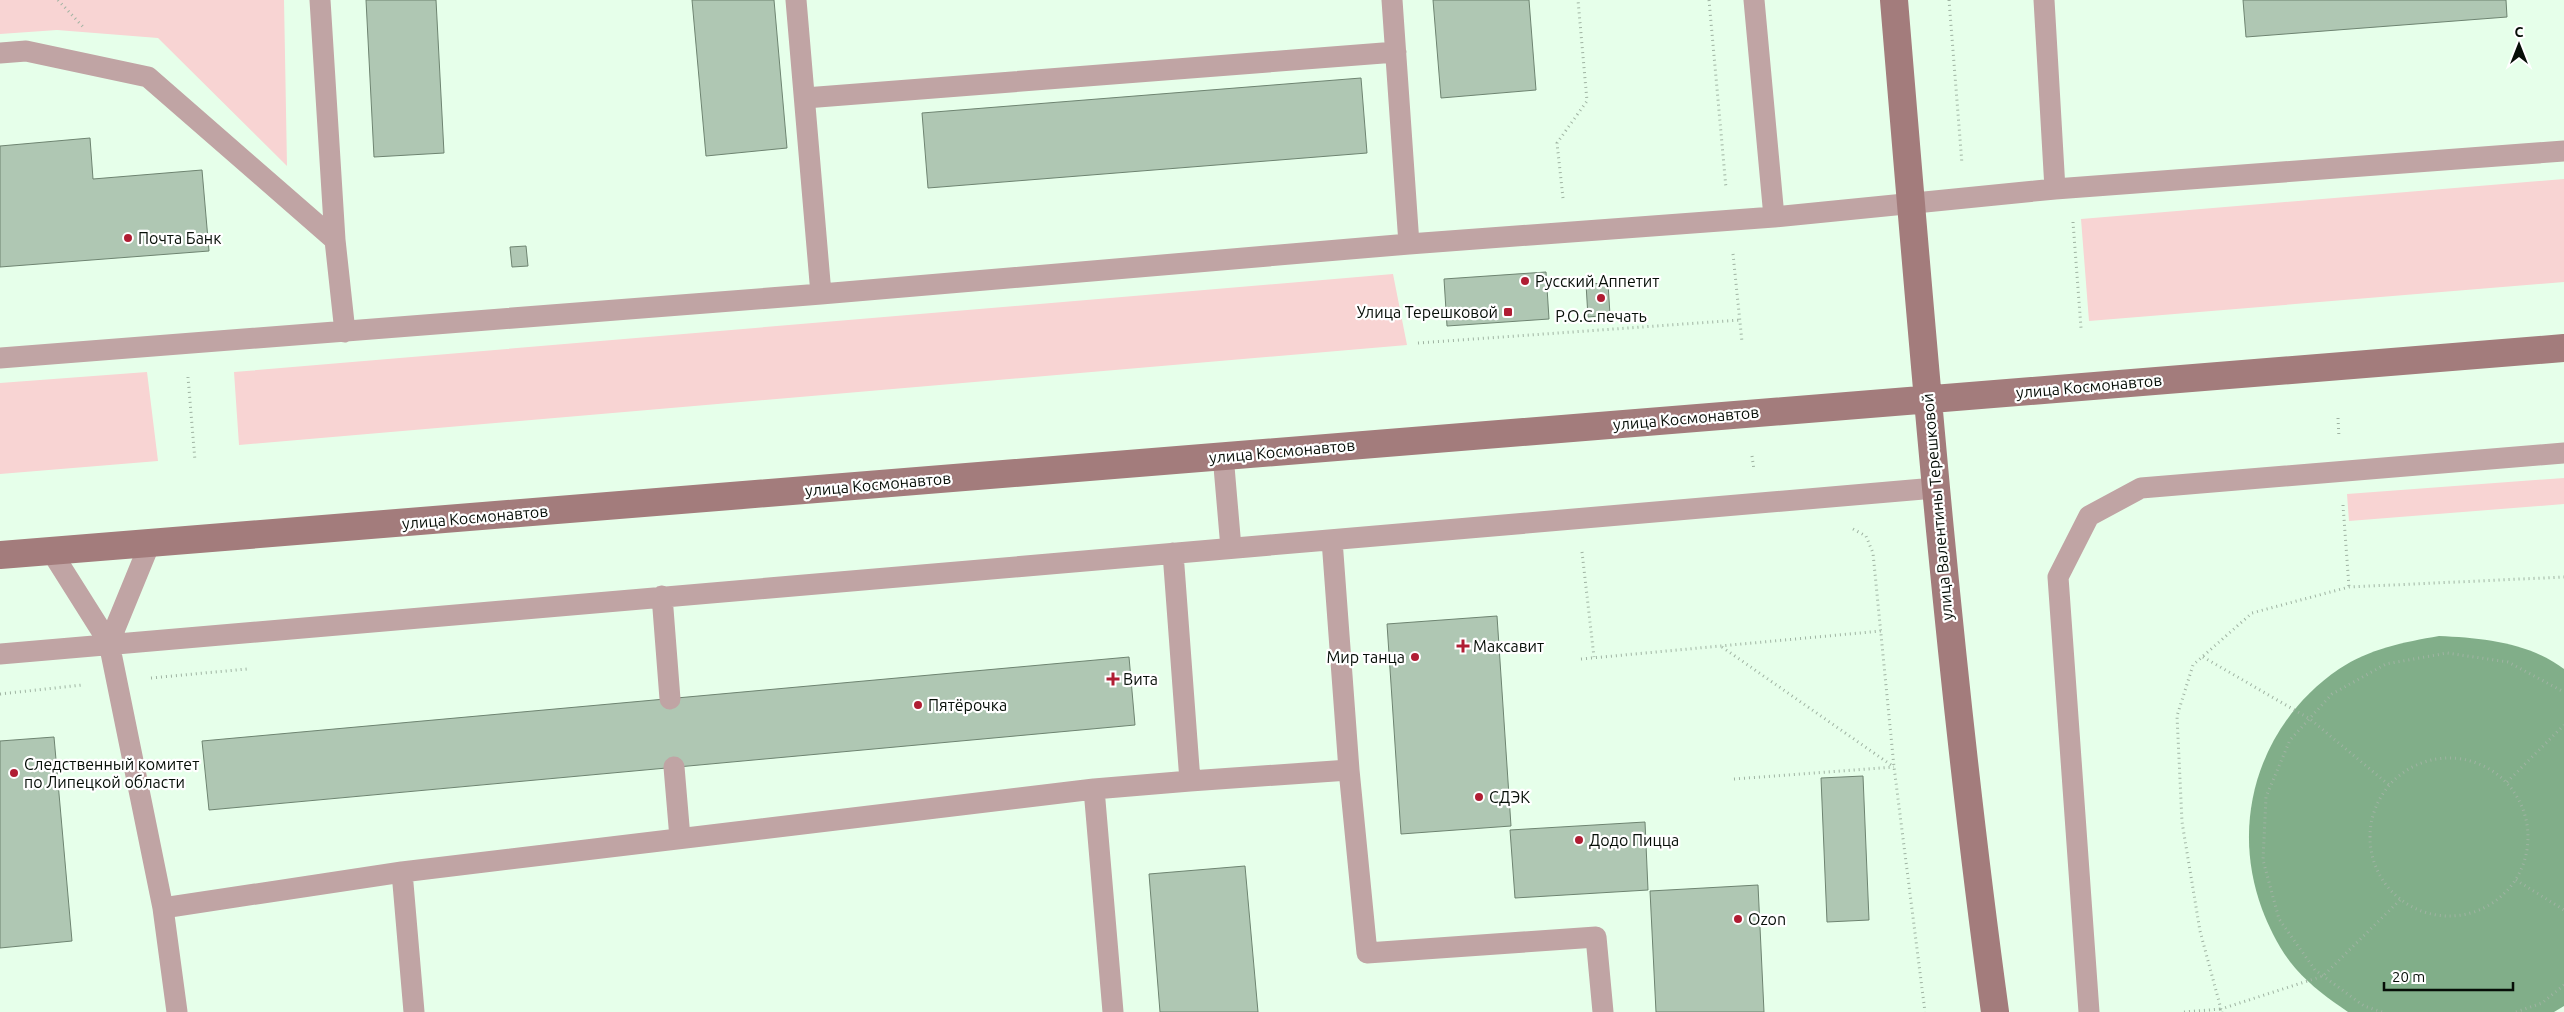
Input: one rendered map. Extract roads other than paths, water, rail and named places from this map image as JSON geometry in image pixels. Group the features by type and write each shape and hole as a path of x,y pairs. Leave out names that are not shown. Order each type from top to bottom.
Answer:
{"main road":[{"name":"улица Валентины Терешковой","path":"1894,0 1935,488 1973,855 1995,1012"},
{"name":"улица Космонавтов","path":"0,555 2564,348"}],"lane":[{"path":"320,0 335,240 345,332"},
{"path":"796,0 821,294"},
{"path":"1392,0 1409,244"},
{"path":"1754,0 1774,217"},
{"path":"2044,0 2062,188"},
{"path":"0,53 26,51 148,77 335,240"},
{"path":"805,98 1396,52"},
{"path":"0,358 821,294 1409,244 1729,221 2062,188 2564,151"},
{"path":"2090,1012 2058,577 2089,516 2141,488 2564,453"},
{"path":"1223,455 1231,548"},
{"path":"0,654 109,643 1935,488"},
{"path":"1332,540 1349,770 1367,953 1596,937 1603,1012"},
{"path":"109,643 150,543"},
{"path":"51,551 109,643 163,908 177,1012"},
{"path":"1173,553 1190,781"},
{"path":"662,596 670,699"},
{"path":"674,767 680,838"},
{"path":"163,908 402,872 1094,789 1349,770"},
{"path":"1094,789 1113,1012"},
{"path":"402,872 414,1012"}],"place":[{"name":"Почта Банк","path":"128,238"},
{"name":"Русский Аппетит","path":"1525,281"},
{"name":"Р.О.С.печать","path":"1601,298"},
{"name":"Улица Терешковой","path":"1508,312"},
{"name":"Максавит","path":"1463,646"},
{"name":"Мир танца","path":"1415,657"},
{"name":"Вита","path":"1113,679"},
{"name":"Пятёрочка","path":"918,705"},
{"name":"Следственный комитет по Липецкой области","path":"14,773"},
{"name":"СДЭК","path":"1479,797"},
{"name":"Додо Пицца","path":"1579,840"},
{"name":"Ozon","path":"1738,919"}]}
